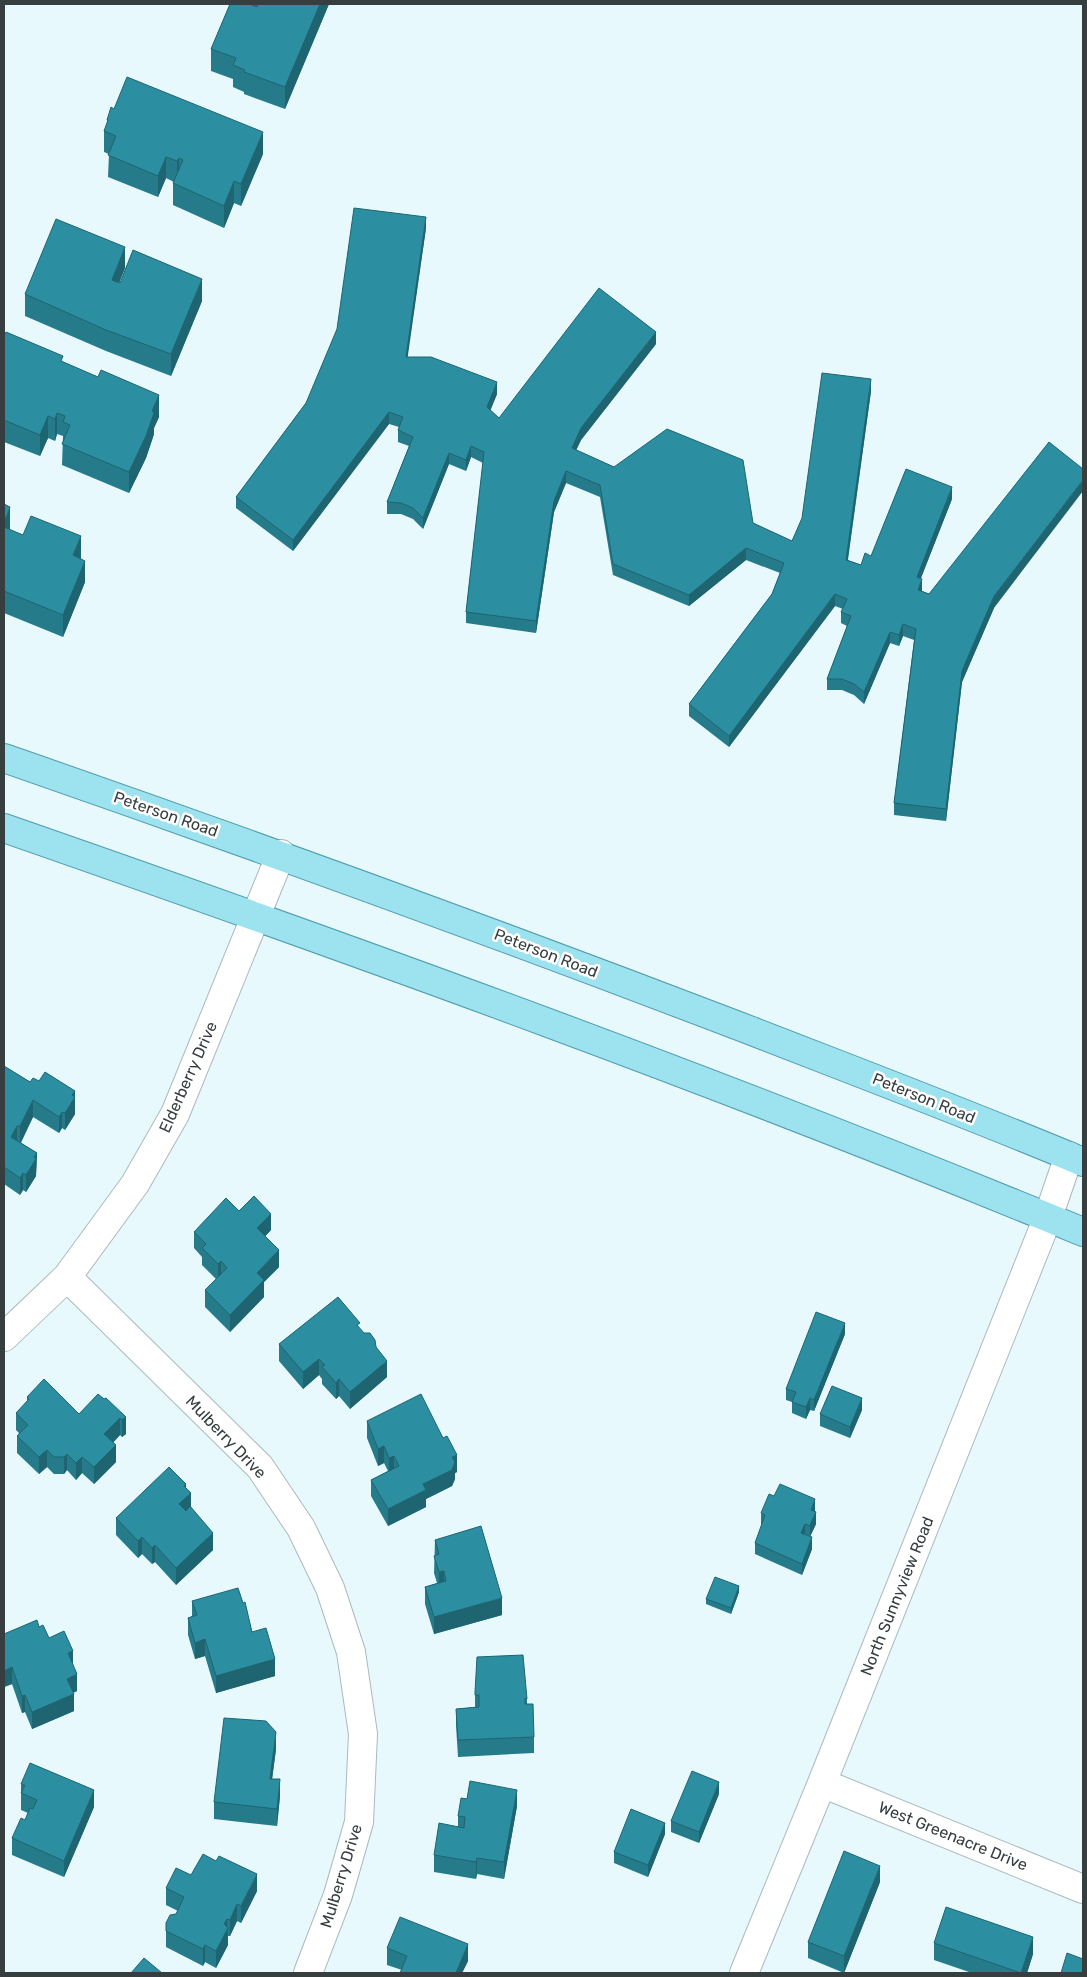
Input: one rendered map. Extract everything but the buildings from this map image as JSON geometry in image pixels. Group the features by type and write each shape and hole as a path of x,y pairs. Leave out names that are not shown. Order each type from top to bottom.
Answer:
{"main road":[{"name":"Peterson Road","path":"4,758 281,854 489,931 1076,1159"},
{"path":"4,828 256,916 665,1067 1083,1232"}],"street":[{"name":"Elderberry Drive","path":"67,1277 135,1184 176,1114 281,854"},
{"name":"North Sunnyview Road","path":"744,1973 1048,1217 1076,1159"},
{"path":"4,1337 67,1277"},
{"name":"Mulberry Drive","path":"67,1277 260,1467 301,1528 330,1588 351,1652 363,1734 359,1822 338,1895 308,1973"},
{"name":"West Greenacre Drive","path":"822,1783 1083,1889"}]}
